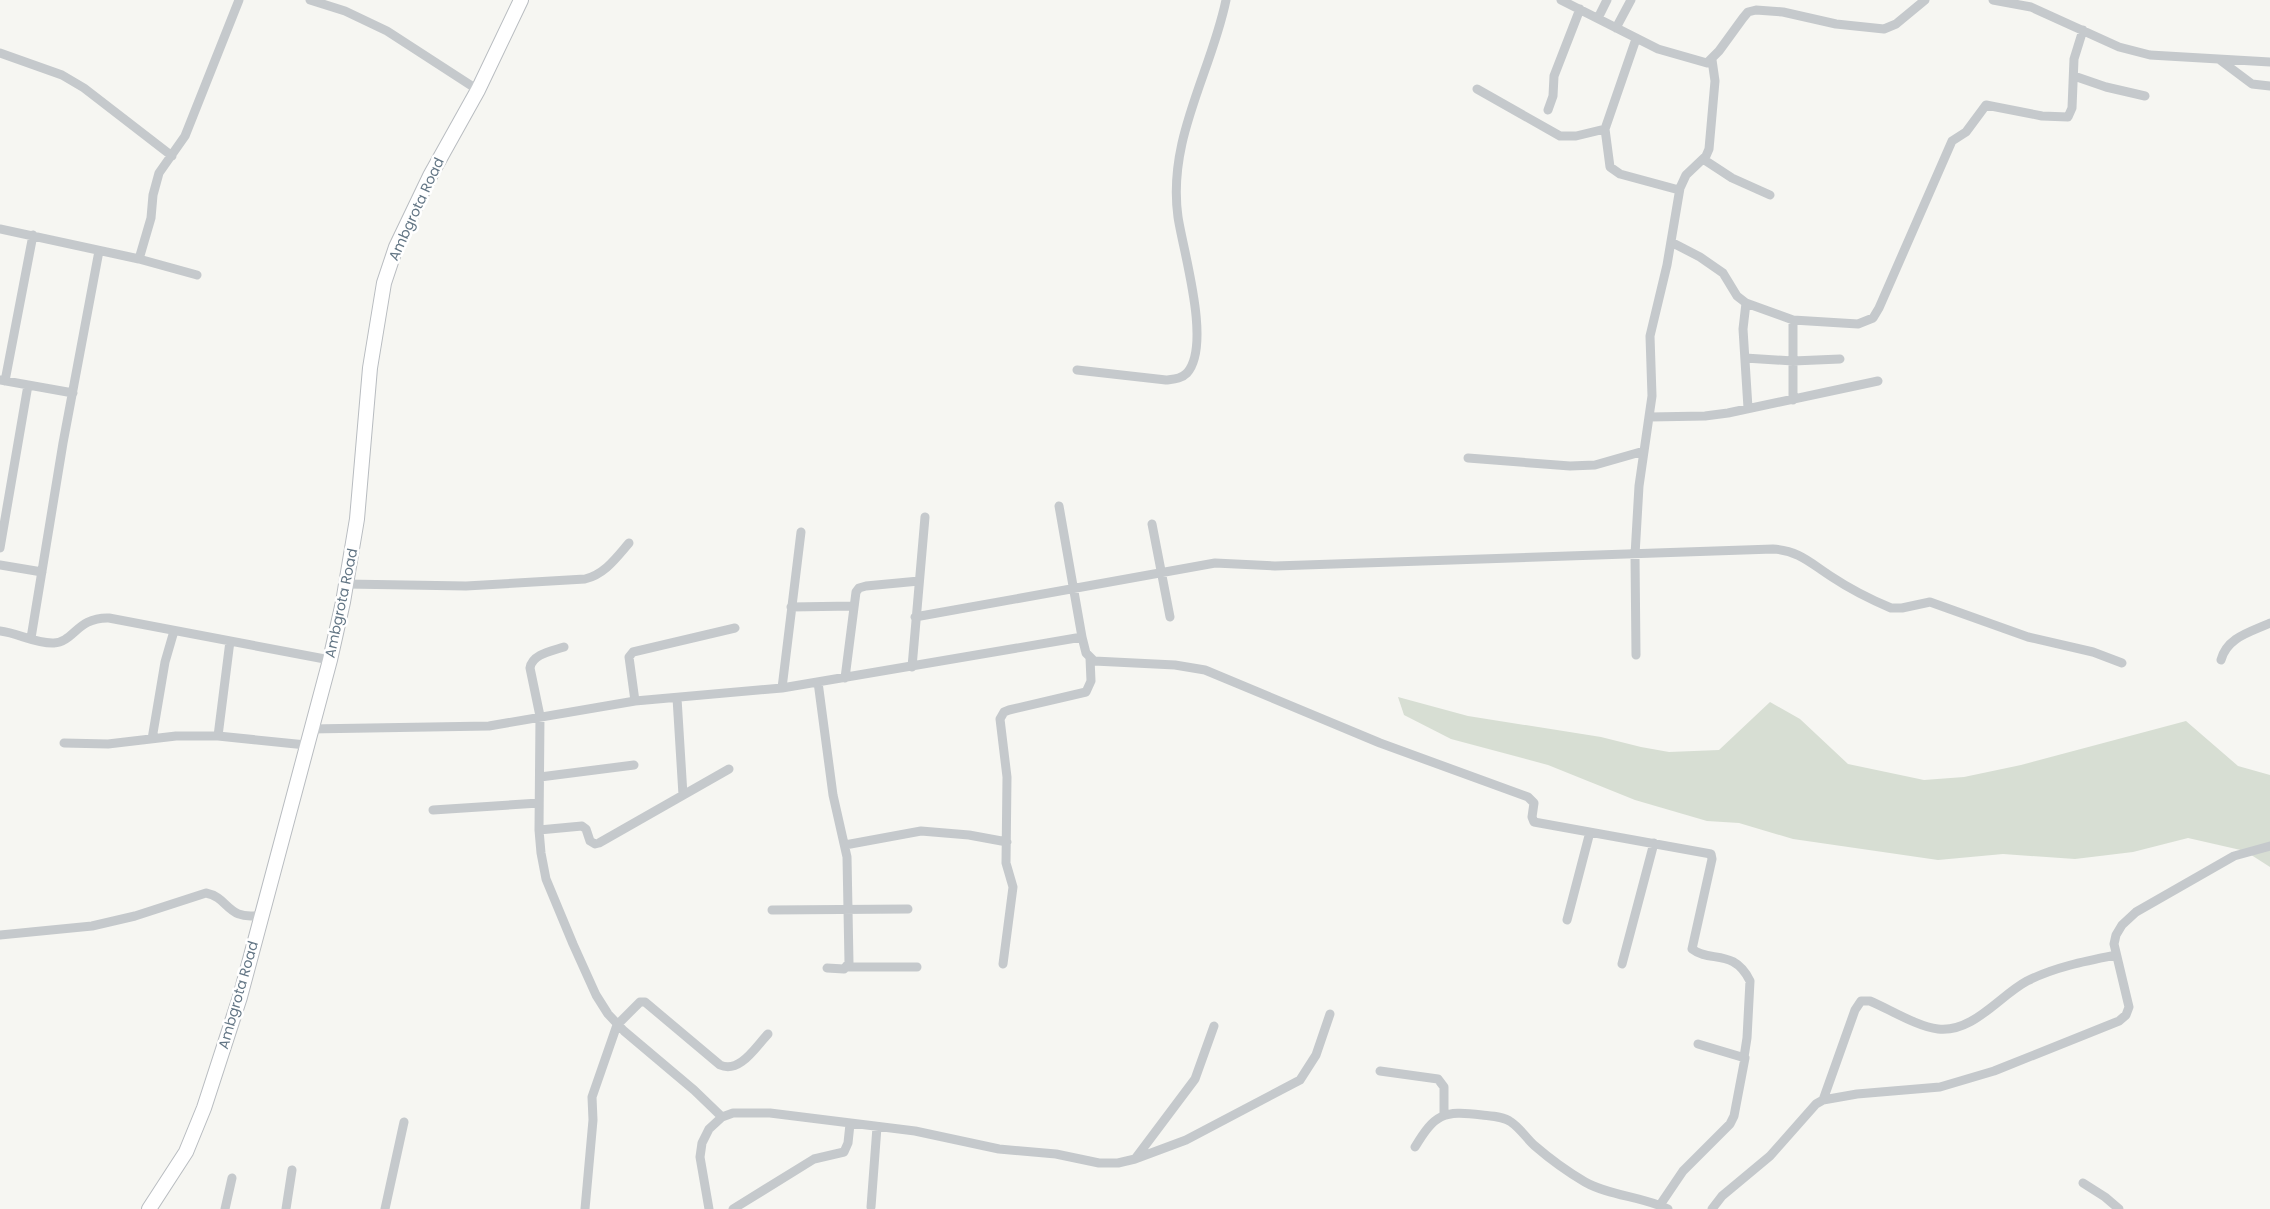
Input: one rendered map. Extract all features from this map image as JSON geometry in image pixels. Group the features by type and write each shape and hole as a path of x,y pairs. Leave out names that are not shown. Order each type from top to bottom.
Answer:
{"main road":[{"name":"Ambgrota Road","path":"148,1209 178,1164 196,1130 240,997 330,660 346,584 360,499 370,368 384,283 396,247 430,176 478,90 521,0"}],"street":[{"path":"139,259 151,218 155,184 159,173 184,136 239,0"},
{"path":"310,0 345,11 380,27 478,90"},
{"path":"1077,370 1178,379 1193,364 1196,320 1192,280 1178,217 1176,189 1179,154 1185,125 1210,59 1226,0"},
{"path":"1562,0 1636,39 1701,63 1712,60 1748,12 1756,10 1783,12 1836,24 1884,29 1896,24 1925,0"},
{"path":"1598,18 1607,0"},
{"path":"1616,28 1631,0"},
{"path":"1993,0 2032,3 2119,47 2150,55 2270,62"},
{"path":"1548,110 1554,96 1554,76 1580,10"},
{"path":"1671,242 1718,270 1737,296 1746,303 1793,320 1858,324 1873,318 1952,141 1966,132 1986,105 2042,116 2068,117 2072,108 2074,59 2083,30"},
{"path":"1636,39 1605,128 1607,152 1612,170 1679,190"},
{"path":"1,57 54,72 84,88 172,156"},
{"path":"1636,655 1635,555 1638,486 1652,396 1650,336 1671,242 1679,190 1686,175 1703,159 1709,149 1715,81 1712,60"},
{"path":"2220,60 2252,84 2270,86"},
{"path":"2074,76 2106,87 2145,96"},
{"path":"1477,89 1560,136 1576,136 1605,128"},
{"path":"1703,159 1732,178 1770,195"},
{"path":"0,228 99,252 139,259 197,275"},
{"path":"33,236 2,380 73,393"},
{"path":"31,638 99,252"},
{"path":"1746,303 1743,329 1748,408"},
{"path":"1793,320 1794,400"},
{"path":"1745,358 1793,361 1840,359"},
{"path":"1650,417 1705,416 1794,400 1878,381"},
{"path":"0,548 28,385"},
{"path":"1468,458 1595,465 1644,451"},
{"path":"1059,506 1082,638 1086,654 1090,658 1100,662 1175,665 1205,670 1380,743 1528,796 1534,804 1532,817 1534,822 1708,852 1712,855 1692,949 1728,959 1738,966 1750,981 1745,1060 1736,1106 1730,1124 1683,1171 1664,1207 1613,1193 1584,1182 1536,1147 1506,1119 1470,1113 1444,1114 1431,1122 1415,1147"},
{"path":"912,667 925,517"},
{"path":"1152,524 1170,617"},
{"path":"782,688 801,532"},
{"path":"346,584 466,586 586,579 596,576 605,570 629,543"},
{"path":"916,617 1230,562 1275,566 1789,550 1839,581 1891,608 1902,608 1930,602 2028,637 2093,652 2122,662"},
{"path":"0,564 42,572"},
{"path":"845,678 853,606 856,592 859,588 919,581"},
{"path":"791,607 853,606"},
{"path":"0,631 46,642 60,641 88,620 98,618 330,660"},
{"path":"2221,660 2225,648 2231,642 2270,623"},
{"path":"635,701 629,657 633,652 735,628"},
{"path":"152,739 165,662 174,631"},
{"path":"310,730 413,726 489,726 635,701 782,688 1082,638"},
{"path":"218,736 230,641"},
{"path":"564,647 537,656 530,663 540,716 539,830 546,879 596,995 617,1025 694,1090 722,1117"},
{"path":"1003,964 1013,887 1006,863 1007,777 1000,725 1001,716 1009,710 1082,694 1088,688 1090,680 1090,658"},
{"path":"818,682 832,795 845,845 848,909 847,967"},
{"path":"677,698 683,795"},
{"path":"64,743 108,744 152,739 218,736 306,745"},
{"path":"540,777 634,765"},
{"path":"539,830 582,826 586,829 590,841 596,844 730,769"},
{"path":"433,810 539,803"},
{"path":"845,845 921,831 969,835 1007,842"},
{"path":"1567,920 1590,832"},
{"path":"1622,964 1654,843"},
{"path":"1712,1209 1722,1196 1770,1156 1816,1104 1822,1100 1858,1094 1940,1087 1994,1071 2119,1021 2126,1015 2129,999 2116,955 2116,935 2122,925 2136,912 2234,856 2270,846"},
{"path":"0,935 92,926 135,916 200,894 212,894 230,910 244,916 261,915"},
{"path":"772,910 908,909"},
{"path":"1822,1100 1855,1010 1861,1001 1870,1001 1931,1027 1947,1029 1973,1020 2027,981 2068,965 2116,955"},
{"path":"827,968 917,967"},
{"path":"585,1209 593,1120 592,1096 617,1025 637,1005 645,1002 720,1065 727,1068 740,1063 768,1034"},
{"path":"709,1209 700,1157 702,1143 710,1129 722,1117 733,1113 749,1112 877,1127 945,1136 999,1149 1056,1154 1099,1163 1118,1163 1135,1159 1186,1140 1300,1080 1316,1055 1330,1014"},
{"path":"1135,1159 1195,1078 1214,1026"},
{"path":"1698,1044 1744,1057"},
{"path":"1380,1071 1438,1079 1444,1087 1444,1114"},
{"path":"385,1209 404,1122"},
{"path":"733,1209 814,1159 844,1152 848,1143 850,1124"},
{"path":"871,1208 877,1127"},
{"path":"286,1209 292,1170"},
{"path":"224,1209 232,1178"},
{"path":"2083,1183 2119,1209"}],"shaded area":[{"path":"1398,697 1468,716 1601,737 1669,752 1719,750 1770,702 1800,719 1848,764 1924,780 1964,777 2021,765 2186,721 2238,766 2270,775 2270,867 2245,851 2188,838 2133,852 2075,859 2003,854 1938,860 1793,839 1739,823 1707,821 1635,800 1548,765 1451,739 1404,715"}]}
